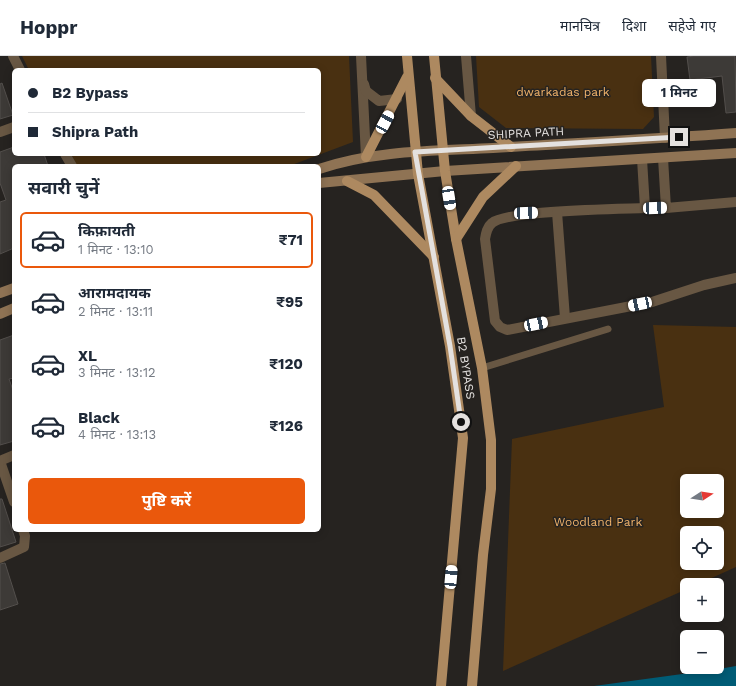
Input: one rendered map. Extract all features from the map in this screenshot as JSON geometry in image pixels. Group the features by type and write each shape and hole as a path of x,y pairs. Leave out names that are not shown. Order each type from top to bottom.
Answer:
{"main road":[{"name":"B2 BYPASS","path":"407,56 418,174 434,257 464,438 441,686"},
{"path":"434,56 445,171 456,239 482,368 491,440 491,489 483,555 481,596 472,686"},
{"path":"366,157 408,75"},
{"path":"435,78 471,116 511,147"},
{"path":"456,239 483,197 516,166"},
{"path":"347,181 374,195 434,257"}],"street":[{"path":"13,56 19,68"},
{"path":"361,56 366,157"},
{"path":"466,56 471,116"},
{"path":"662,56 665,138"},
{"path":"362,80 366,91 379,101 397,99"},
{"path":"0,132 12,128"},
{"name":"SHIPRA PATH","path":"321,168 366,157 415,152 736,133"},
{"path":"321,183 445,171 736,153"},
{"path":"663,158 666,208"},
{"path":"642,159 645,208"},
{"path":"736,202 666,208 526,213 493,222 487,229 485,239 494,322 500,328 507,330 652,302 704,285 736,278"},
{"path":"557,212 566,318"},
{"path":"0,293 12,289"},
{"path":"0,314 12,309"},
{"path":"12,456 0,461 12,496"},
{"path":"0,558 24,547 25,536 24,532"}],"lane":[{"path":"482,368 608,328"}],"green space":[{"path":"22,56 349,56 353,142 321,154 321,68 28,68"},
{"name":"dwarkadas park","path":"476,56 651,56 654,117 643,129 506,128 479,107"},
{"path":"72,156 316,156 294,164 76,164"},
{"name":"Woodland Park","path":"653,325 736,327 736,567 712,578 680,578 680,592 503,671 512,439 664,407"}],"water":[{"path":"736,666 736,686 594,686 682,674 724,674 724,668"}],"building":[{"path":"735,56 736,112 726,113 722,76 690,80 687,57"},
{"path":"2,83 12,115 0,119 0,84"},
{"path":"12,148 12,156 45,156 47,164 12,164 12,249 0,254 0,202 6,200 0,183 0,152"},
{"path":"12,336 12,378 9,379 12,387 12,442 0,445 0,340"},
{"path":"0,499 2,499 16,542 0,547"},
{"path":"5,563 18,604 0,610 0,564"}],"route":[{"path":"461,422 450,346 415,152 679,137"}]}
